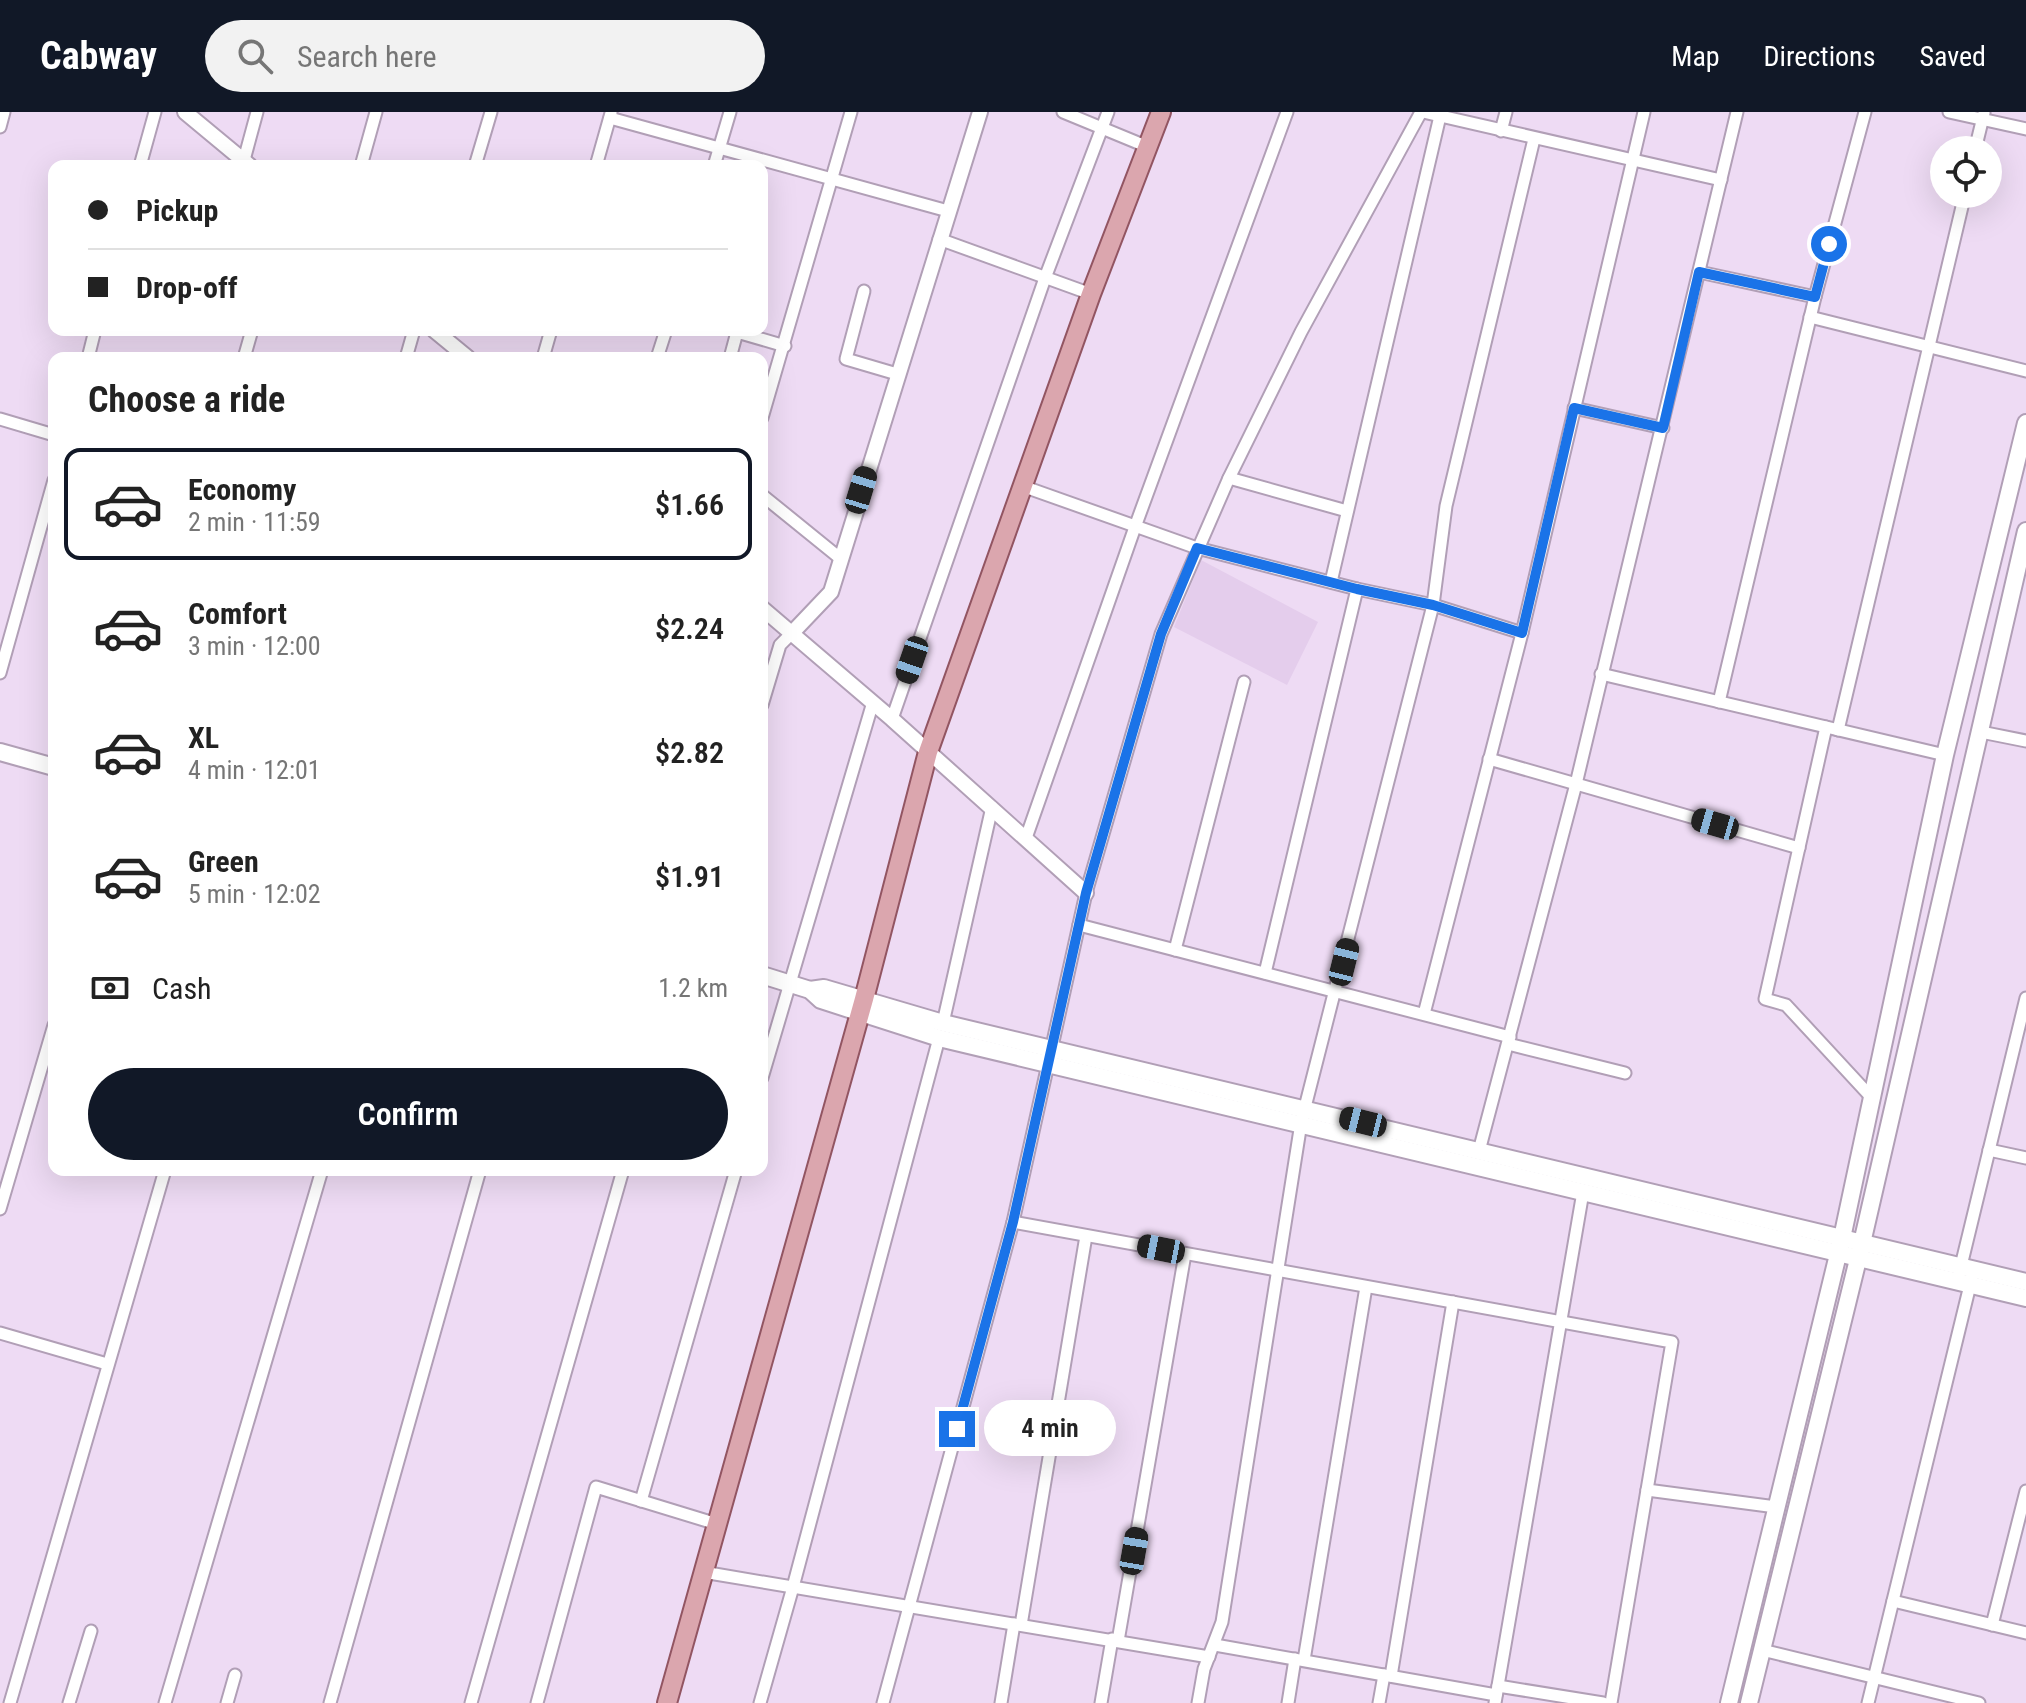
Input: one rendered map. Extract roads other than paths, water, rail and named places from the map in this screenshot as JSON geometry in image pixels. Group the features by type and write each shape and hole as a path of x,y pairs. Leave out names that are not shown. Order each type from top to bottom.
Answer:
{"main road":[{"path":"667,1703 862,1006 928,752 1025,487 1091,294 1161,112"},
{"path":"1729,1703 1840,1246 1945,755 2026,423"},
{"path":"1749,1703 1860,1251 2026,531"},
{"path":"0,752 48,765"},
{"path":"768,977 810,990 821,1000 862,1006 941,1031 1303,1116 1479,1151 1860,1251 1965,1275 2026,1282"},
{"path":"1303,1116 1583,1192 1840,1246"},
{"path":"1965,1275 2026,1298"}],"street":[{"path":"0,127 4,112"},
{"path":"142,160 155,112"},
{"path":"185,112 243,160"},
{"path":"248,160 257,112"},
{"path":"363,160 376,112"},
{"path":"477,160 491,112"},
{"path":"716,160 730,112"},
{"path":"768,399 851,112"},
{"path":"768,685 780,645 831,592 980,112"},
{"path":"1063,112 1076,114 1148,147"},
{"path":"892,719 1045,278 1108,112"},
{"path":"1026,838 1135,527 1287,112"},
{"path":"883,1703 1013,1222 1086,893 1161,634 1229,478 1301,332 1422,112 1721,180"},
{"path":"1501,131 1506,112"},
{"path":"1424,1014 1522,633 1644,112"},
{"path":"1479,1151 1576,784 1737,112"},
{"path":"1719,702 1810,317 1865,112"},
{"path":"1949,112 1983,116 2026,129"},
{"path":"598,160 610,115 763,160"},
{"path":"1331,582 1440,116"},
{"path":"1978,136 1983,116"},
{"path":"1198,1703 1204,1669 1222,1622 1303,1116 1433,605 1446,506 1534,139"},
{"path":"768,161 948,211"},
{"path":"1872,1098 1786,1005 1765,999 1799,848 1832,729 1962,208"},
{"path":"939,239 1091,294"},
{"path":"1699,272 1815,297"},
{"path":"864,291 846,359 897,374"},
{"path":"1810,317 2026,371"},
{"path":"441,336 461,352"},
{"path":"751,336 785,346"},
{"path":"1574,408 1663,428"},
{"path":"0,419 48,433"},
{"path":"1229,478 1347,511"},
{"path":"1025,487 1197,548 1433,605 1522,633"},
{"path":"768,500 841,559"},
{"path":"0,673 48,501"},
{"path":"1265,973 1357,589"},
{"path":"768,613 873,702 1086,893"},
{"path":"1601,674 1945,755"},
{"path":"1175,950 1244,682"},
{"path":"768,1057 873,702"},
{"path":"1981,732 2026,741"},
{"path":"1489,759 1799,848"},
{"path":"760,1703 941,1031 992,807"},
{"path":"1079,925 1424,1014 1625,1073"},
{"path":"1868,1703 1965,1275 1989,1150 2026,998"},
{"path":"0,1209 48,1045"},
{"path":"1989,1150 2026,1158"},
{"path":"10,1703 163,1176"},
{"path":"165,1703 320,1176"},
{"path":"330,1703 478,1176"},
{"path":"471,1703 621,1176"},
{"path":"641,1501 734,1176"},
{"path":"1497,1694 1583,1192"},
{"path":"1013,1222 1672,1342 1611,1703"},
{"path":"1001,1703 1086,1236"},
{"path":"1101,1703 1185,1254"},
{"path":"1288,1703 1299,1660 1366,1287"},
{"path":"1379,1703 1387,1675 1453,1302"},
{"path":"0,1333 107,1364"},
{"path":"537,1703 596,1487 717,1524"},
{"path":"1647,1490 1776,1507"},
{"path":"1992,1625 2026,1491"},
{"path":"703,1572 1209,1657"},
{"path":"1893,1601 2026,1633"},
{"path":"69,1703 91,1631"},
{"path":"1215,1645 1497,1694 1603,1703"},
{"path":"1762,1650 1979,1703"},
{"path":"227,1703 235,1675"}]}
